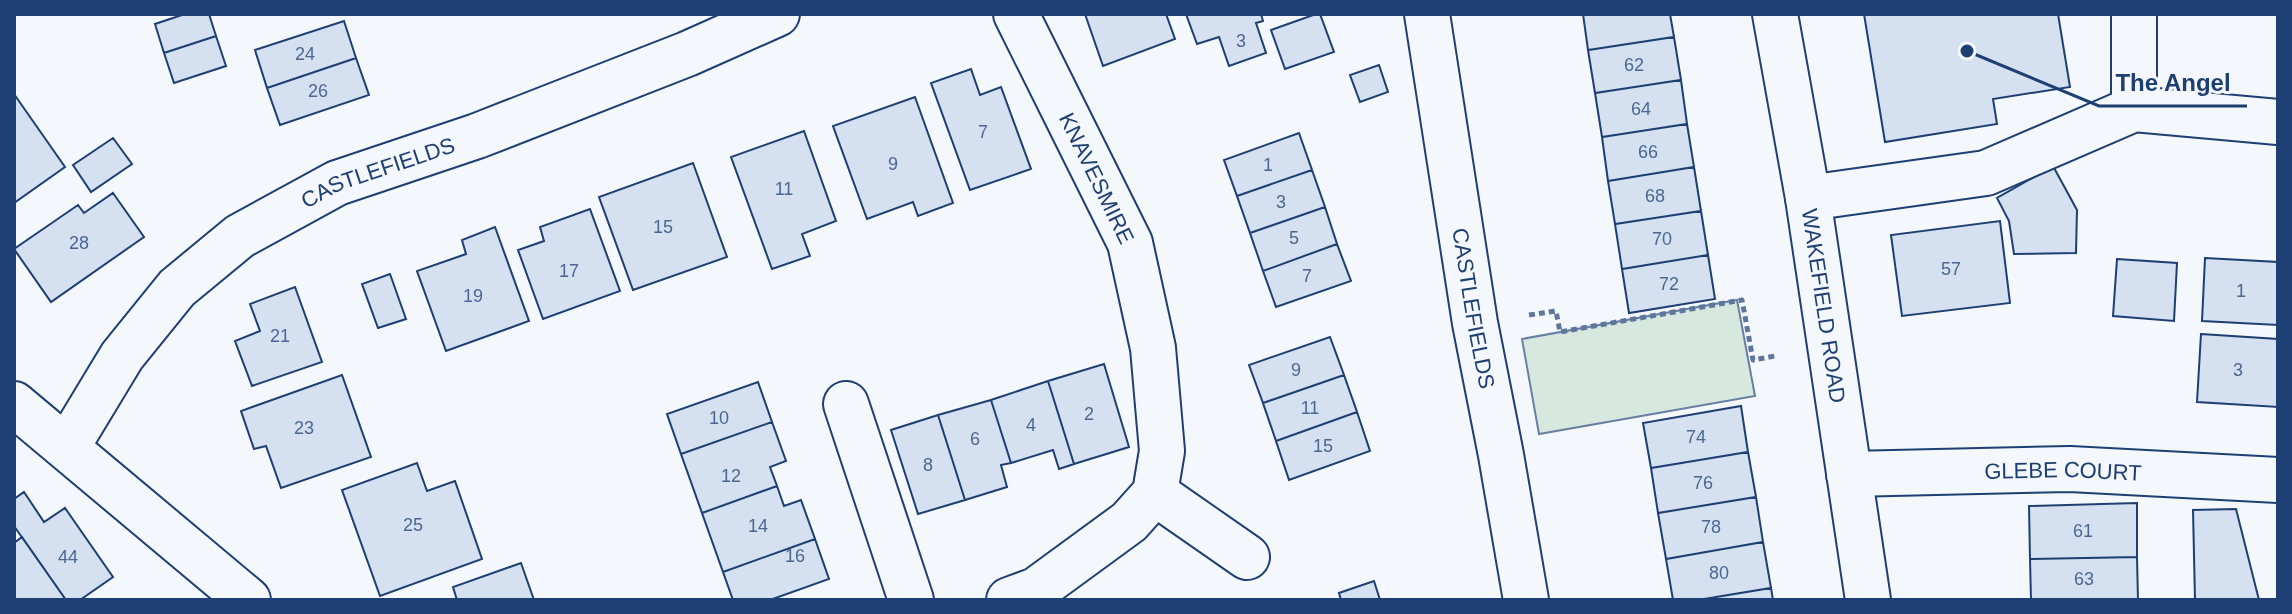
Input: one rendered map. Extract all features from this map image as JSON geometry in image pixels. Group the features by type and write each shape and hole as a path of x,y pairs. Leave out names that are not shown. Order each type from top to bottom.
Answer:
{"street":[{"name":"CASTLEFIELDS","path":"67,447 122,356 177,288 240,236 337,183 477,136 687,54 777,14"},
{"name":"KNAVESMIRE","path":"1016,14 1130,243 1153,348 1160,402 1162,451 1155,493"},
{"name":"CASTLEFIELDS","path":"1427,14 1475,323 1526,600"},
{"name":"WAKEFIELD ROAD","path":"1775,14 1808,198 1868,600"},
{"path":"2134,14 2134,109"},
{"path":"1808,198 1986,173 2134,109 2278,122"},
{"path":"14,404 67,447 234,596"},
{"path":"846,404 911,600"},
{"name":"GLEBE COURT","path":"1849,474 2070,469 2278,480"},
{"path":"1009,600 1036,590 1088,553 1129,522 1155,493 1247,557"}],"path":[{"path":"1475,323 1556,311 1560,332 1742,300 1753,360 1830,345"}],"shaded area":[{"path":"1737,300 1755,396 1539,434 1522,339"}],"building":[{"path":"185,14 209,14 216,36 164,53 155,24"},
{"path":"1085,14 1166,14 1175,39 1103,66"},
{"path":"1186,14 1261,14 1263,21 1256,23 1266,53 1229,66 1219,37 1197,44"},
{"path":"1320,14 1334,52 1285,69 1271,30"},
{"path":"1583,14 1670,14 1674,37 1588,50"},
{"path":"1864,14 2058,14 2070,87 1993,99 1997,124 1885,142"},
{"path":"344,21 356,58 267,88 255,50"},
{"path":"216,36 226,66 174,83 164,53"},
{"path":"1674,37 1681,80 1595,93 1588,50"},
{"path":"356,58 369,95 280,125 267,88"},
{"path":"1379,65 1388,92 1360,102 1350,75"},
{"path":"971,69 980,95 1001,87 1031,169 970,190 931,83"},
{"path":"1681,80 1687,124 1602,137 1595,93"},
{"path":"14,94 65,167 14,203"},
{"path":"915,97 953,203 918,216 913,202 867,219 833,126"},
{"path":"1687,124 1694,167 1608,181 1602,137"},
{"path":"804,131 836,221 802,234 810,256 772,269 731,157"},
{"path":"1299,133 1312,170 1237,196 1224,160"},
{"path":"113,138 132,164 91,192 73,165"},
{"path":"693,163 727,257 633,290 599,197"},
{"path":"2053,166 2077,210 2076,253 2014,254 2009,221 1997,198"},
{"path":"1694,167 1701,211 1615,224 1608,181"},
{"path":"1312,170 1325,207 1250,233 1237,196"},
{"path":"113,193 144,237 51,302 14,249 78,205 84,213"},
{"path":"1325,207 1337,244 1263,271 1250,233"},
{"path":"590,209 620,291 543,319 518,250 544,241 540,227"},
{"path":"1701,211 1708,255 1622,269 1615,224"},
{"path":"2000,221 2010,303 1902,316 1891,235"},
{"path":"495,227 529,321 446,351 417,271 466,254 462,240"},
{"path":"1337,244 1351,281 1276,307 1263,271"},
{"path":"1708,255 1715,299 1629,313 1622,269"},
{"path":"2205,258 2278,262 2278,325 2202,321"},
{"path":"2117,259 2177,263 2174,321 2113,316"},
{"path":"390,274 406,319 378,328 362,284"},
{"path":"295,287 322,362 252,386 235,341 260,331 250,304"},
{"path":"2201,334 2278,339 2278,407 2197,402"},
{"path":"1330,337 1344,375 1263,403 1249,365"},
{"path":"1104,364 1129,447 1074,464 1048,381"},
{"path":"342,375 371,457 281,488 266,446 254,449 241,411"},
{"path":"1344,375 1357,412 1276,441 1263,403"},
{"path":"1048,381 1074,464 1059,469 1053,450 1011,463 991,400"},
{"path":"758,382 772,422 681,454 667,414"},
{"path":"991,400 1011,463 1001,465 1007,487 965,500 938,415"},
{"path":"1741,406 1748,452 1651,468 1643,423"},
{"path":"1357,412 1370,451 1289,480 1276,441"},
{"path":"938,415 965,500 918,514 891,430"},
{"path":"772,422 786,461 770,467 777,486 702,513 681,454"},
{"path":"1748,452 1756,497 1658,513 1651,468"},
{"path":"417,463 427,491 455,481 482,559 380,596 342,490"},
{"path":"777,486 784,506 801,500 815,539 723,572 702,513"},
{"path":"24,492 44,522 65,508 113,577 80,600 66,600 14,526 14,499"},
{"path":"1756,497 1763,542 1666,559 1658,513"},
{"path":"2137,503 2137,557 2030,559 2029,506"},
{"path":"2236,509 2259,600 2195,600 2193,510"},
{"path":"22,537 66,600 14,600 14,543"},
{"path":"815,539 829,579 770,600 733,600 723,572"},
{"path":"1763,542 1771,588 1698,600 1673,600 1666,559"},
{"path":"2137,557 2138,600 2031,600 2030,559"},
{"path":"521,563 534,600 457,600 453,587"},
{"path":"1374,581 1380,600 1341,600 1339,593"},
{"path":"1771,588 1773,600 1698,600"}],"place":[{"name":"The Angel","path":"1967,51"}]}
